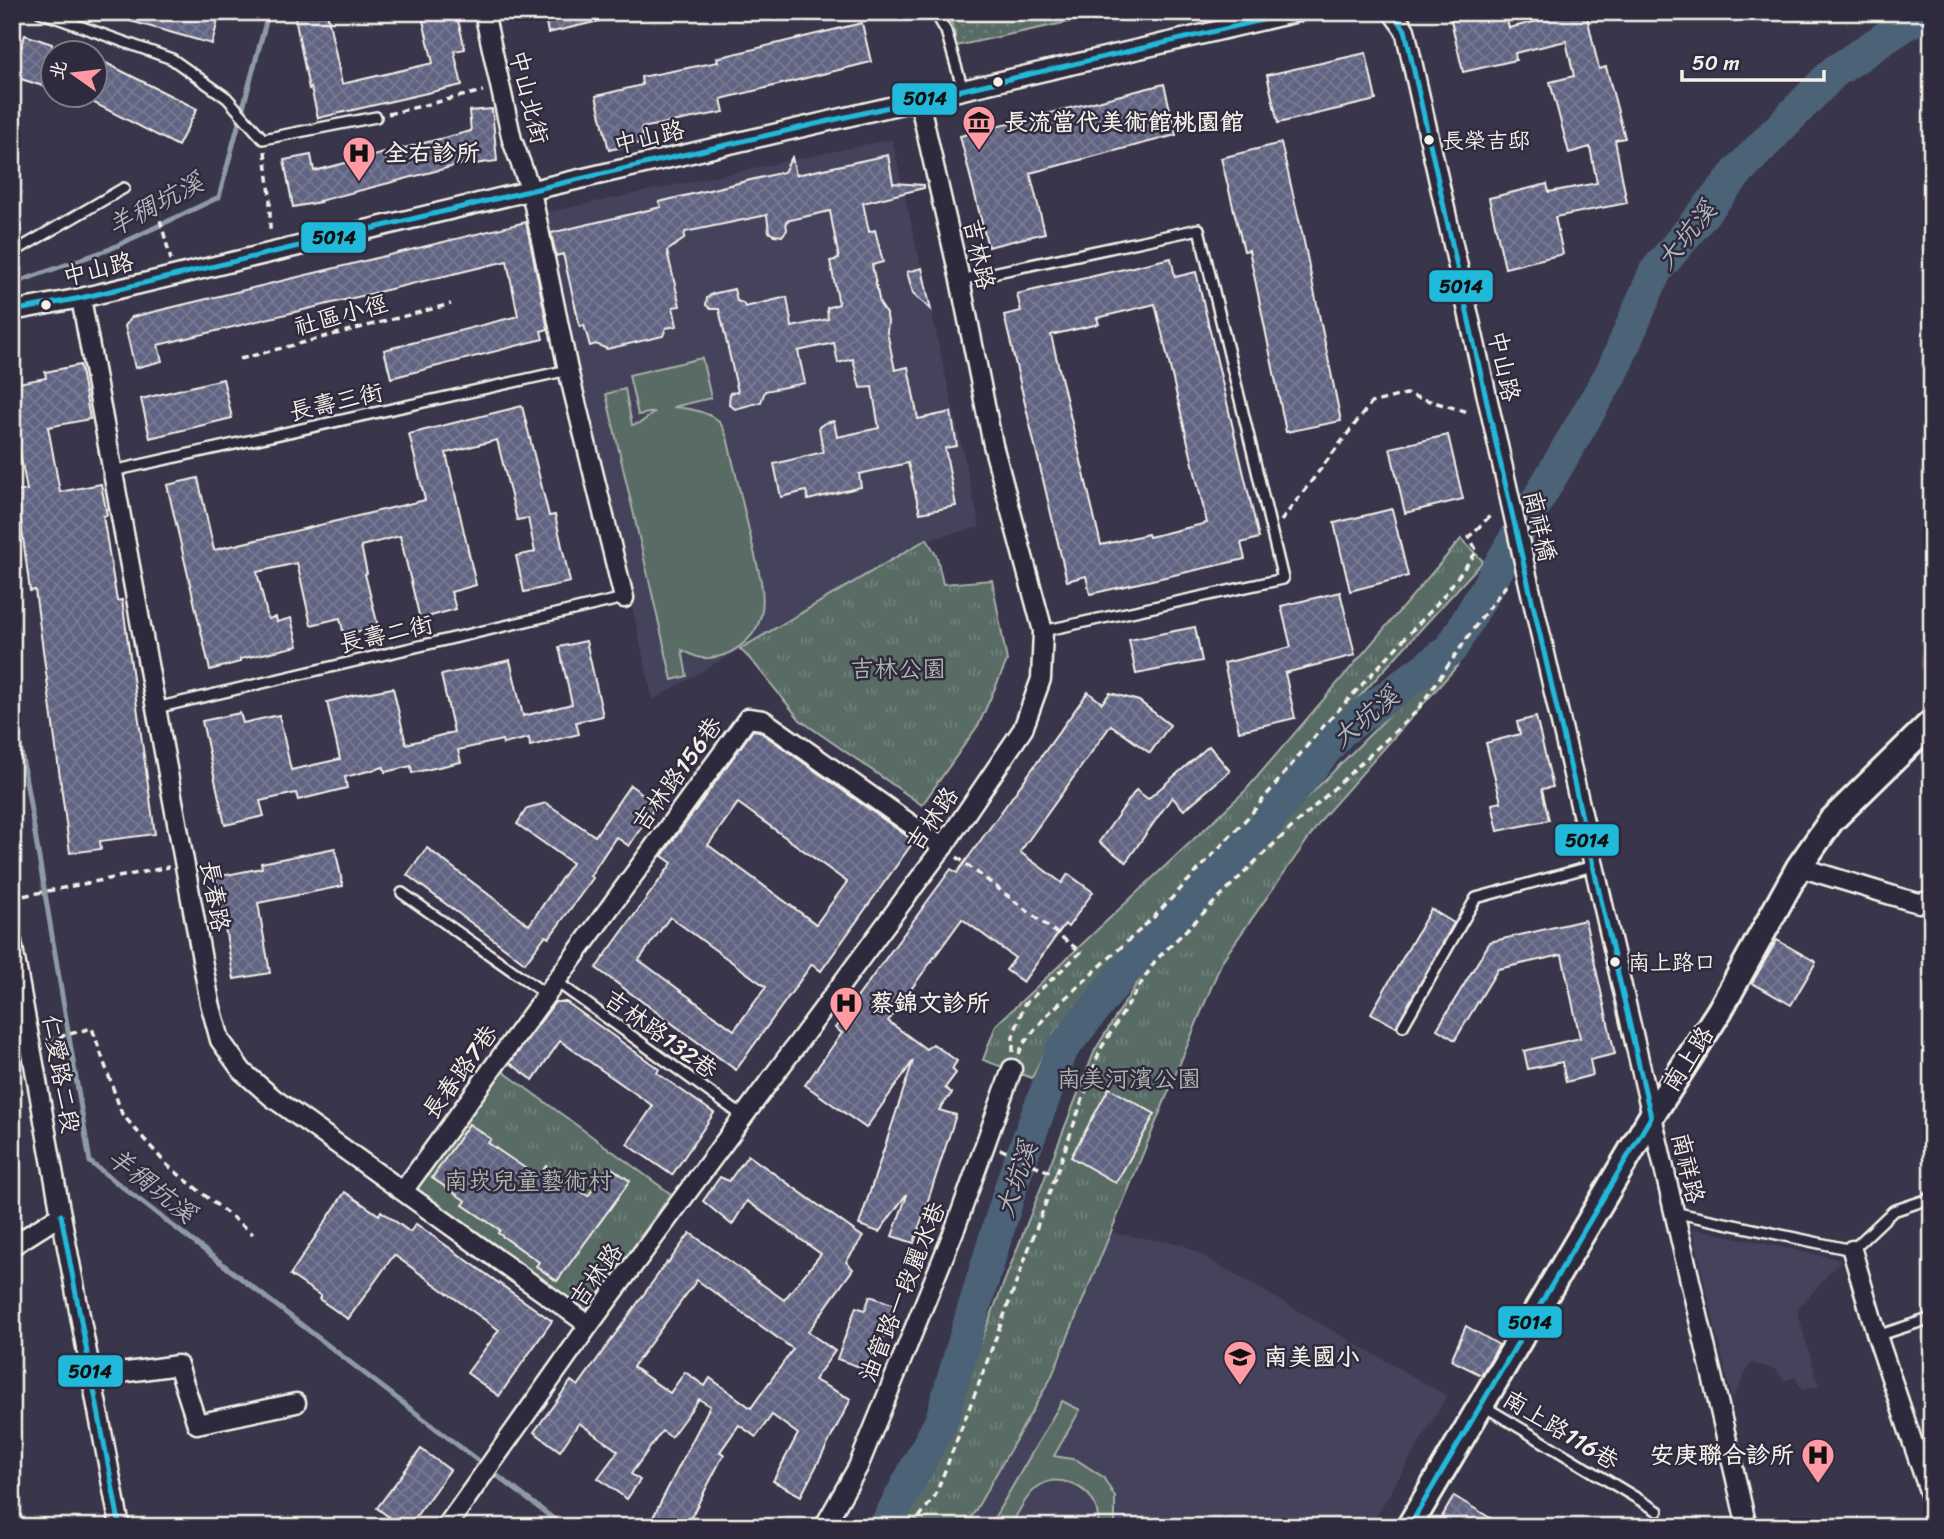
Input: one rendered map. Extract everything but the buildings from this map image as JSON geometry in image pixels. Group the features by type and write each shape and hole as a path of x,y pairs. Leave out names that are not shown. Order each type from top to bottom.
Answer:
{"street":[{"name":"中山北街","path":"484,12 512,139 531,191 568,370 624,598"},
{"name":"中山路","path":"12,311 81,298 1298,12"},
{"name":"中山路","path":"1392,12 1405,30 1497,447"},
{"name":"吉林路","path":"446,1527 589,1325 943,847 1023,729 1041,679 1043,632 993,445 960,280 919,100"},
{"name":"長春路","path":"81,298 210,1003 220,1040 242,1071 273,1098 589,1325"},
{"name":"南祥橋","path":"1497,447 1535,615"},
{"name":"南祥路","path":"1535,615 1747,1527"},
{"name":"吉林路156巷","path":"552,989 748,718 763,720 943,847"},
{"name":"南上路","path":"1409,1527 1651,1117 1720,1010 1799,867 1831,821 1932,722"},
{"path":"1799,867 1919,903 1932,900"},
{"name":"仁愛路二段","path":"12,942 120,1527"},
{"name":"長春路7巷","path":"403,1191 552,989"},
{"name":"油管路一段麗水巷","path":"824,1527 858,1468 956,1226 1012,1069"},
{"path":"12,1246 61,1215"},
{"path":"1852,1250 1877,1336 1924,1450 1932,1500"},
{"path":"92,1377 178,1365 197,1424 296,1403"}],"lane":[{"path":"40,12 172,59 227,98 263,139 376,117"},
{"path":"935,12 946,31 963,90"},
{"path":"12,253 124,188"},
{"path":"960,280 1199,229 1283,579 1043,632"},
{"name":"長壽三街","path":"113,471 568,370"},
{"name":"長壽二街","path":"156,708 624,598"},
{"path":"1403,1026 1476,898 1593,866"},
{"name":"吉林路132巷","path":"402,893 744,1117"},
{"path":"1673,1212 1852,1250 1893,1211 1932,1198"},
{"path":"1877,1336 1932,1318"},
{"name":"南上路116巷","path":"1481,1405 1658,1511"}],"path":[{"path":"376,117 500,87"},
{"path":"263,139 270,195 269,253"},
{"path":"154,197 167,247"},
{"name":"社區小徑","path":"240,359 451,304"},
{"path":"1272,534 1371,403 1406,394 1468,412"},
{"path":"1012,1069 1023,1044 1048,1014 1154,917 1251,814 1320,730 1442,598 1477,551 1469,537 1490,516"},
{"path":"912,1527 935,1496 1056,1175 1100,1049 1155,961 1259,858 1416,712 1508,583"},
{"path":"943,847 1080,952 1024,1005 1013,1037 1012,1069"},
{"path":"12,898 184,864"},
{"path":"52,1039 92,1028 122,1114 167,1165 253,1234"},
{"path":"1002,1150 1056,1175"}],"shaded area":[{"path":"892,139 980,527 927,540 653,700 543,213"},
{"path":"1692,1228 1841,1260 1797,1310 1819,1386 1802,1390 1795,1377 1784,1381 1777,1370 1751,1363 1732,1400"},
{"name":"南美國小","path":"1111,1233 1182,1244 1447,1396 1370,1527 967,1527 1052,1379"}],"green space":[{"path":"945,12 1115,12 956,46 954,28"},
{"path":"702,358 711,398 673,407 707,414 723,428 761,581 763,607 753,633 731,652 703,658 682,650 687,676 672,680 606,394 625,389 632,425 640,423 655,412 638,415 629,375"},
{"name":"吉林公園","path":"927,539 937,557 943,584 992,580 1007,661 979,724 922,805 800,720 740,649"},
{"path":"1461,539 1483,561 1054,1033 1032,1078 983,1060 996,1025 1245,791"},
{"name":"南美河濱公園","path":"1448,656 1458,665 1325,815 1222,961 1051,1378 966,1527 890,1527 952,1415 1095,1050 1152,959"},
{"name":"南崁兒童藝術村","path":"501,1070 671,1194 585,1315 414,1190"},
{"path":"1062,1401 1080,1410 1054,1456 1077,1460 1103,1477 1115,1497 1115,1527 1099,1527 1096,1507 1086,1492 1063,1481 1055,1481 1039,1486 1030,1494 1010,1527 989,1527"}],"waterway":[{"name":"羊稠坑溪","path":"12,284 110,249 219,197 267,18 266,12"},
{"name":"大坑溪","path":"885,1527 941,1421 1014,1177 1062,1049 1123,973 1263,827 1340,732 1451,649 1613,370 1655,272 1740,169 1834,72 1928,12"},
{"name":"羊稠坑溪","path":"12,697 90,1162 564,1527"}],"transit line":[{"name":"5014","path":"12,311 81,298 1297,12"},
{"name":"5014","path":"1392,12 1405,30 1497,448 1651,1117"},
{"name":"5014","path":"1409,1527 1651,1117"},
{"name":"5014","path":"61,1215 120,1527"}],"place":[{"name":"長榮吉邸","path":"1429,140"},
{"name":"長流當代美術館桃園館","path":"979,152"},
{"name":"全右診所","path":"359,183"},
{"name":"南上路口","path":"1615,962"},
{"name":"蔡錦文診所","path":"846,1033"},
{"name":"南美國小","path":"1240,1387"},
{"name":"安庚聯合診所","path":"1818,1485"}]}
